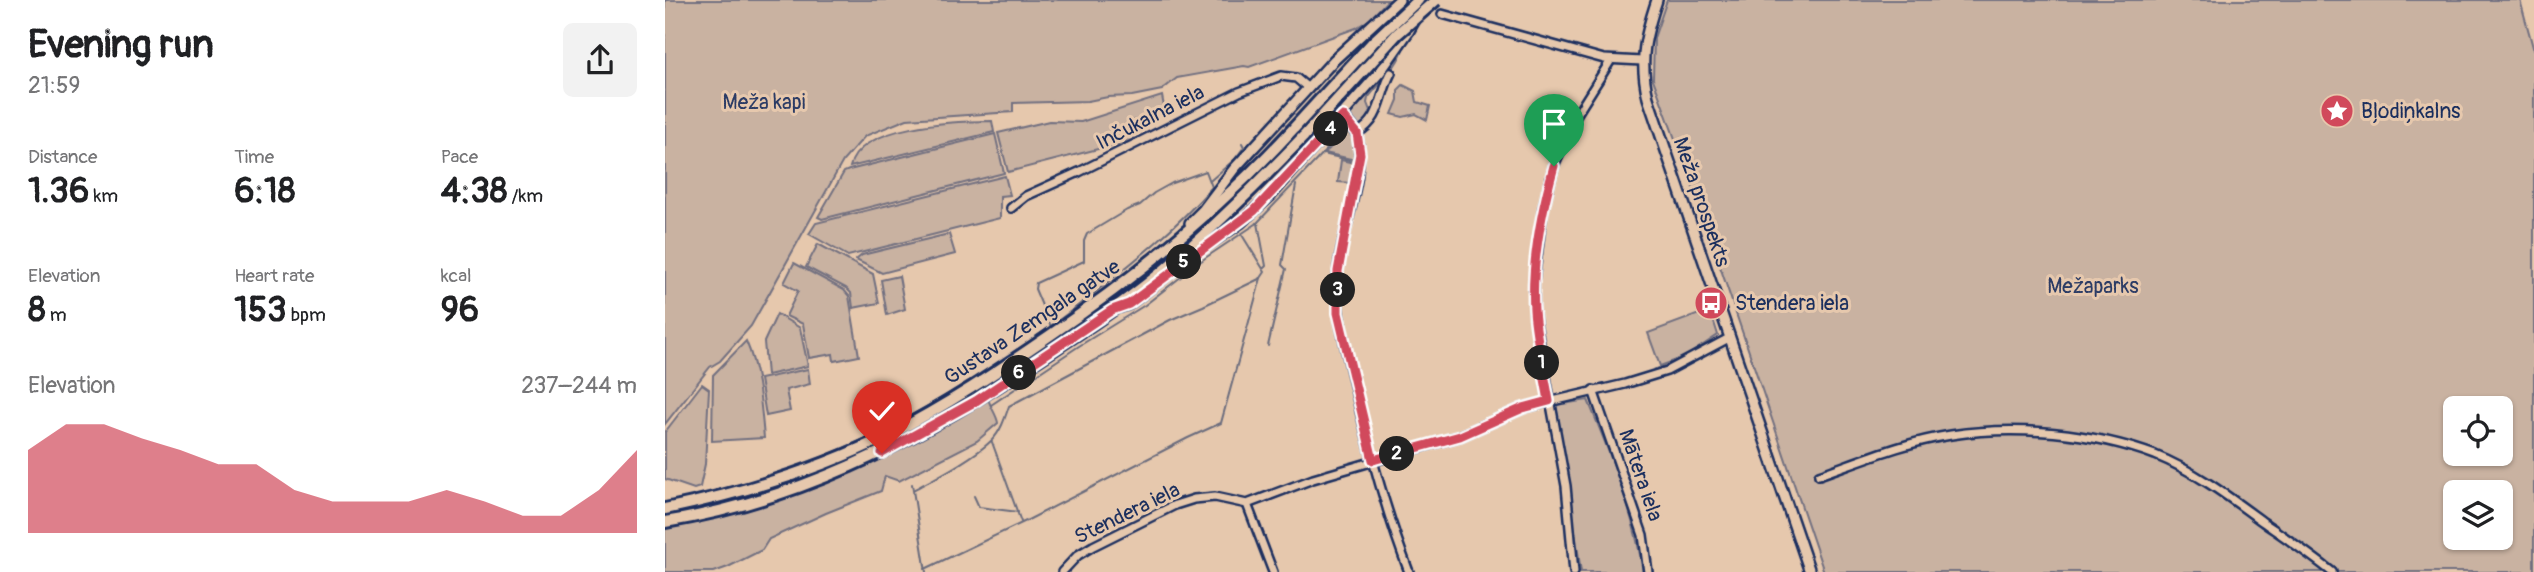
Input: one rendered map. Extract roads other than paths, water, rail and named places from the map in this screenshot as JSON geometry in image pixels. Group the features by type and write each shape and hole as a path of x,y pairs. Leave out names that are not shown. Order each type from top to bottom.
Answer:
{"main road":[{"name":"Gustava Zemgala gatve","path":"665,509 731,494 806,471 892,433 992,374 1093,306 1146,267 1223,202 1367,48 1418,0"},
{"name":"Gustava Zemgala gatve","path":"665,522 771,497 829,477 882,453 976,401 1112,310 1156,277 1211,229 1304,136 1397,34 1436,0"}],"street":[{"name":"Gustava Zemgala gatve","path":"1146,267 1203,210 1234,169 1352,41 1399,0"},
{"name":"Gustava Zemgala gatve","path":"1112,310 1129,304 1254,211 1343,116 1380,72 1426,0"},
{"name":"Meža prospekts","path":"1657,0 1642,61 1648,98 1810,572"},
{"path":"1383,15 1393,14 1401,18 1408,32"},
{"path":"1442,14 1503,33 1611,60 1642,61"},
{"path":"1574,572 1566,486 1534,312 1535,262 1543,209 1554,166 1577,114 1611,60"},
{"path":"1357,133 1370,126 1374,119 1391,73"},
{"name":"Inčukalna iela","path":"1011,208 1026,196 1239,92 1281,76 1296,78 1308,88"},
{"path":"1343,116 1357,133 1360,154 1338,271 1338,313 1373,460 1392,528 1409,572"},
{"path":"1273,572 1247,504 1313,479 1460,436 1523,408 1625,384 1667,371 1729,338"},
{"name":"Mātera iela","path":"1593,390 1643,536 1648,572"},
{"path":"1819,475 1915,442 1952,435 2011,432 2074,435 2136,449 2183,469 2228,496 2332,572"},
{"name":"Stendera iela","path":"1062,572 1078,555 1093,546 1175,505 1193,499 1215,497 1247,504"}],"waterway":[{"path":"1211,180 1235,159 1244,147 1242,143"},
{"path":"991,405 1145,305 1205,258 1256,224 1329,147"},
{"path":"1323,154 1349,160"},
{"path":"772,475 858,442 900,421 941,399 1020,348 1058,321 1125,268 1184,216 1212,187 1206,171 1172,183 1140,205 1087,234 1084,241 1084,261 1036,283 1035,289 1051,327"},
{"path":"1268,346 1286,269 1282,265 1296,185"},
{"path":"1258,223 1266,266 1264,268"},
{"path":"913,490 984,447 998,433 1009,406 1170,320 1261,278 1265,272 1242,235"},
{"path":"925,569 1221,423 1261,278"},
{"path":"992,442 1021,522"},
{"path":"912,484 926,572"},
{"path":"974,496 979,507 1018,512"}],"place":[{"name":"Bļodiņkalns","path":"2337,111"},
{"name":"Stendera iela","path":"1711,303"}],"park label":[{"name":"Meža kapi","path":"764,102"},
{"name":"Mežaparks","path":"2093,286"}]}
